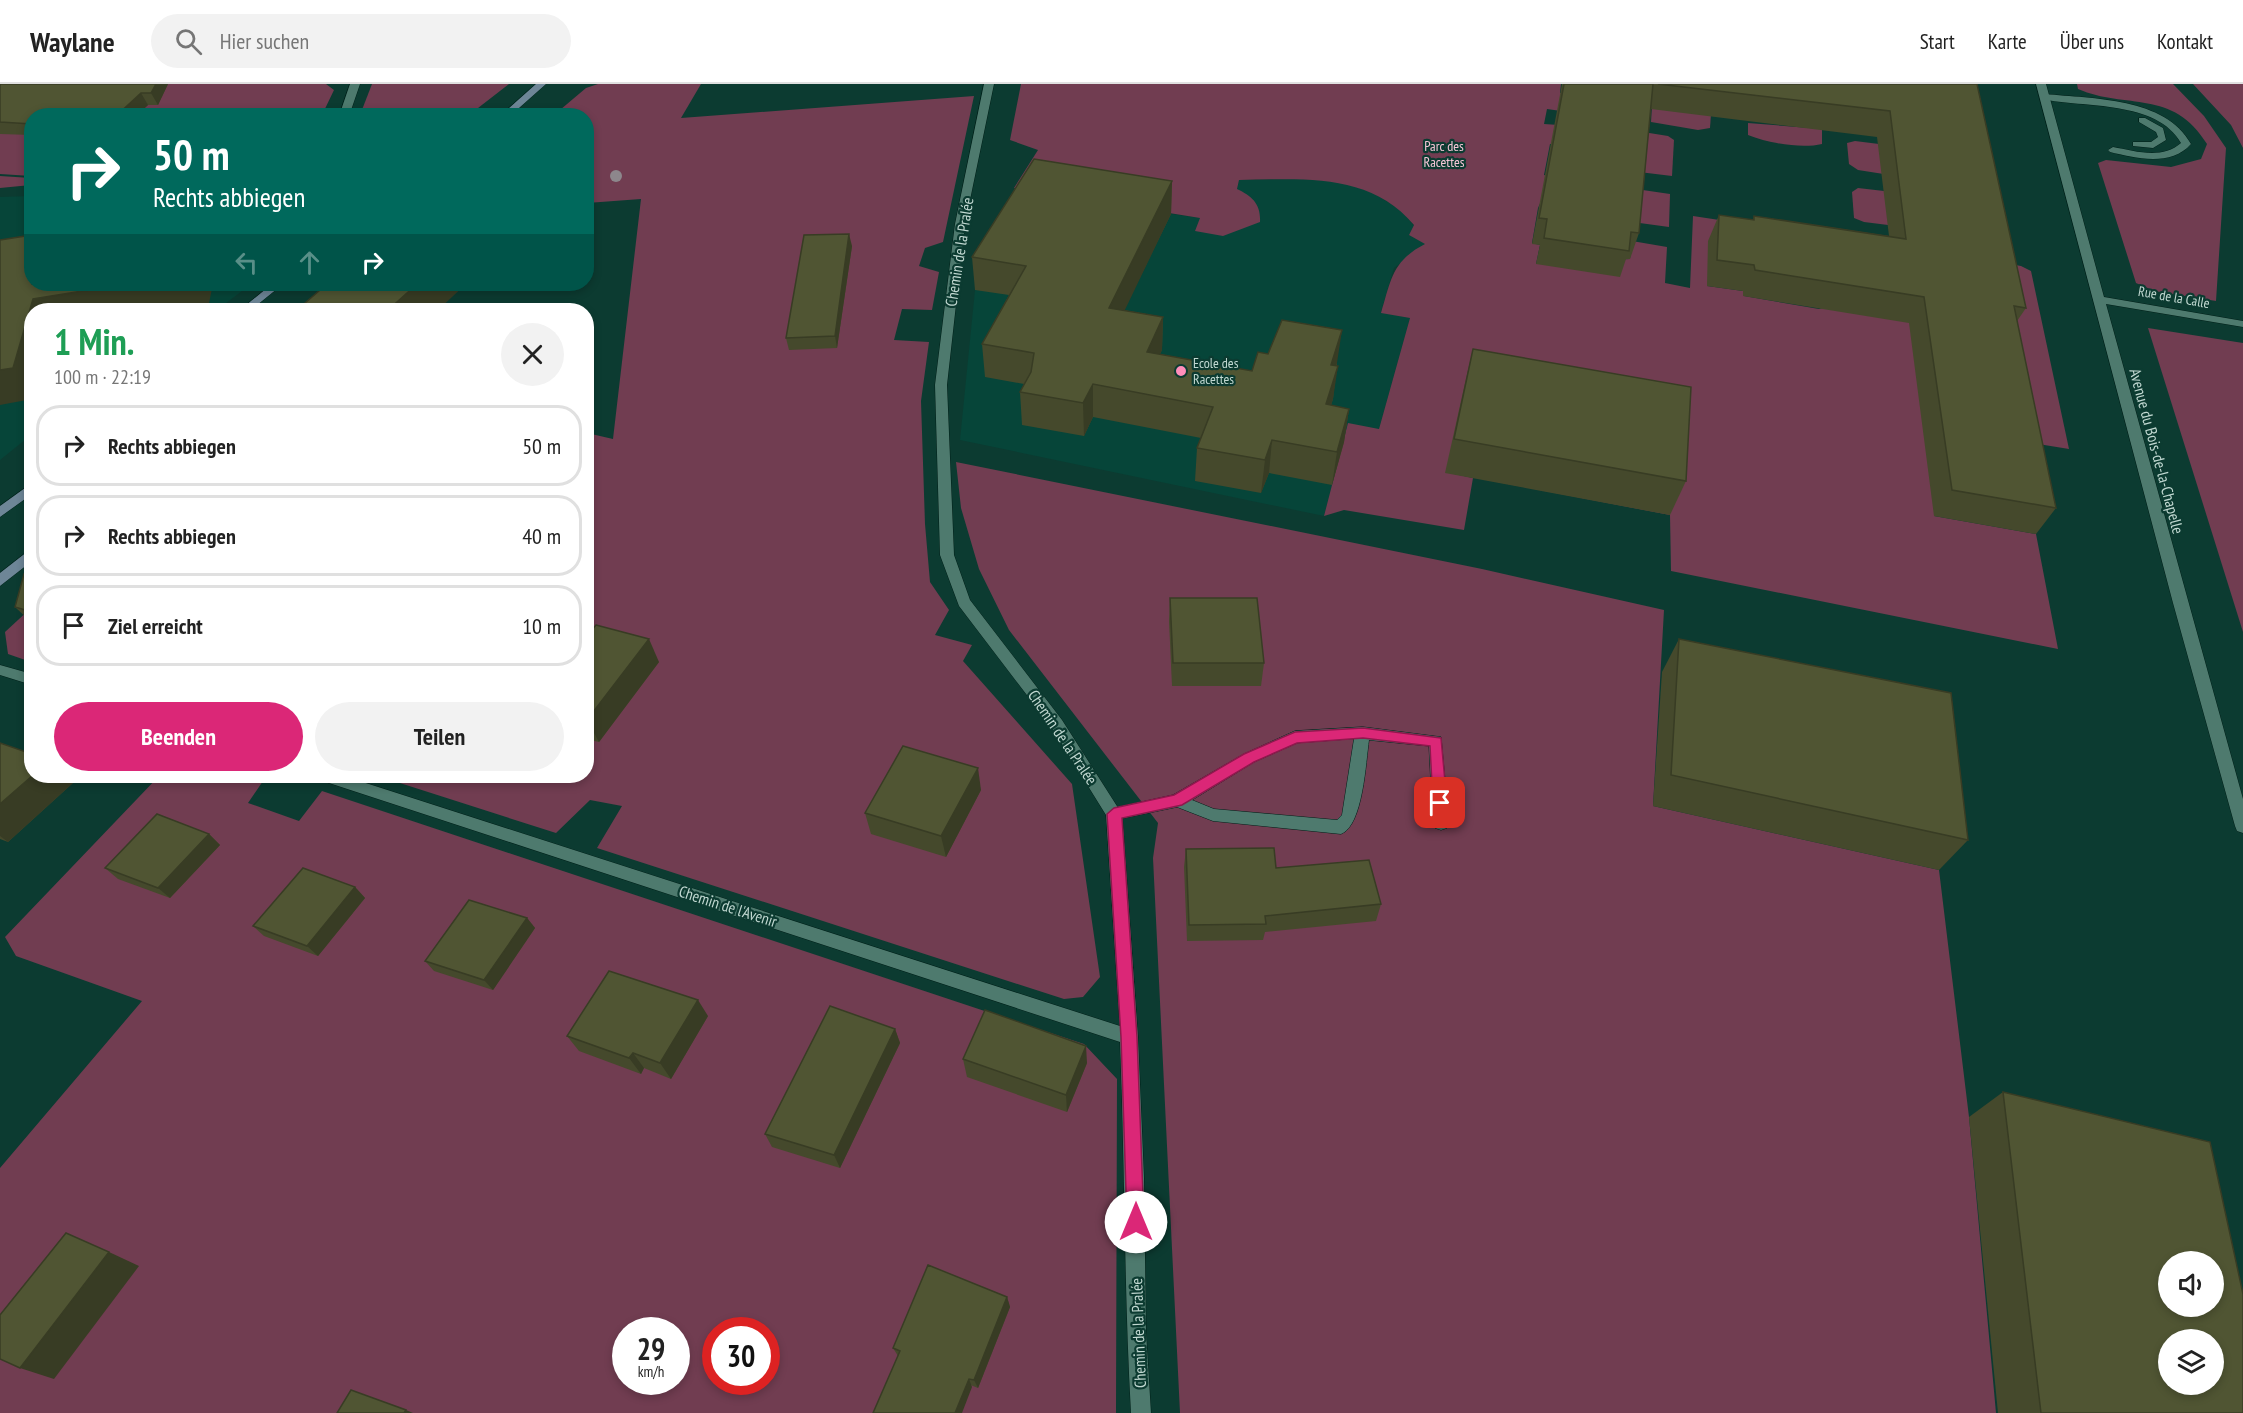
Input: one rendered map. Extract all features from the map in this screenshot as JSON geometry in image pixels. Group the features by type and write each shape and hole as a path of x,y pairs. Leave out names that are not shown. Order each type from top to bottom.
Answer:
{"street":[{"path":"347,108 355,84"},
{"path":"514,108 542,84"},
{"name":"Chemin de la Pralée","path":"989,84 960,224 941,385 947,555 964,602 1057,724 1114,814 1129,1037 1135,1178 1136,1332 1141,1413"},
{"name":"Avenue du Bois-de-la-Chapelle","path":"2041,84 2243,826"},
{"path":"2046,101 2149,113 2176,127 2182,133 2186,144 2178,151 2160,155 2112,145 2153,145 2163,138 2160,130 2143,120 2046,101"},
{"path":"254,303 269,291"},
{"name":"Rue de la Calle","path":"2099,300 2243,324"},
{"path":"0,513 24,494"},
{"path":"0,581 24,560"},
{"path":"0,670 24,678"},
{"path":"1114,814 1177,801 1249,758 1295,737 1363,733 1436,741 1441,823"},
{"path":"1177,801 1214,815 1341,827 1349,817 1363,733"},
{"name":"Chemin de l'Avenir","path":"348,783 1129,1037"}],"shaded area":[{"name":"Ecole des Racettes","path":"1239,180 1337,181 1372,192 1402,211 1414,226 1409,235 1426,244 1394,268 1381,312 1410,318 1379,429 1348,424 1324,516 960,440 975,290 1171,214 1201,218 1195,231 1237,189"},
{"path":"24,196 24,291 242,291 226,303 24,303 24,441 0,460 0,197"}],"green space":[{"path":"0,84 326,84 334,90 325,108 24,108 24,176 0,174"},
{"path":"372,84 509,84 478,108 363,108"},
{"path":"598,84 701,84 681,118 974,96 943,242 925,248 919,266 939,272 932,310 902,309 894,340 929,342 921,401 925,524 930,582 949,610 935,635 972,645 963,661 1072,784 1100,977 1083,997 1064,999 597,848 622,806 590,800 556,833 400,783 594,783 594,435 613,439 641,199 594,202 594,108 562,108 586,88"},
{"name":"Parc des Racettes","path":"1021,84 1561,84 1560,93 1589,97 1617,119 1547,109 1544,124 1559,125 1558,144 1550,144 1544,175 1552,177 1538,208 1532,243 1540,245 1536,264 1630,259 1632,241 1667,247 1665,283 1690,288 1693,216 1779,229 1707,286 1743,291 1744,296 1819,309 1993,261 2021,266 2031,271 2069,449 2019,441 1934,516 2036,534 2058,649 1671,571 1670,515 1445,472 1473,478 1464,530 1344,510 1324,516 1348,423 1379,429 1410,318 1381,313 1394,272 1406,257 1425,244 1409,235 1414,225 1396,208 1377,195 1334,182 1287,179 1239,180 1237,189 1257,205 1260,222 1223,236 1195,231 1200,218 1014,188 1038,150 1010,140"},
{"path":"2077,84 2173,84 2204,116 2226,148 2216,301 2154,291 2136,283 2098,163 2106,160 2171,167 2201,159 2207,144 2194,126 2164,108 2148,103 2096,95 2078,89"},
{"path":"2193,84 2243,84 2243,148 2231,125"},
{"path":"1652,106 1711,114 1710,128 1698,130 1651,122"},
{"path":"1748,123 1822,129 1822,144 1795,145 1765,140 1748,135"},
{"path":"1637,131 1668,136 1674,140 1672,176 1639,172"},
{"path":"1855,141 1887,145 1890,175 1858,170 1849,164 1847,143"},
{"path":"0,176 24,178 24,186 0,188"},
{"path":"1629,188 1670,194 1669,227 1625,221"},
{"path":"1858,188 1884,191 1896,226 1864,222 1854,218 1852,192"},
{"path":"2148,328 2243,343 2243,632"},
{"path":"956,462 1482,569 1664,610 1653,806 1939,870 1969,1117 1996,1413 1180,1413 1153,858 1158,823 1009,630 979,569 961,508"},
{"path":"24,614 24,660 8,654 5,632"},
{"path":"152,783 262,783 248,803 299,821 322,791 1084,1044 1117,1079 1116,1413 0,1413 0,1168 142,1001 16,956 5,937"}],"building":[{"path":"0,84 156,84 151,93 141,93 125,108 24,108 24,124 0,122"},
{"path":"1564,84 1653,84 1639,233 1631,232 1629,251 1544,238 1547,219 1539,218"},
{"path":"1658,84 1977,84 2026,308 2014,306 2056,508 1952,490 1924,297 1755,270 1754,265 1717,260 1719,215 1754,220 1754,216 1906,239 1890,111"},
{"path":"1034,159 1172,181 1109,308 1163,317 1147,352 1252,371 1258,352 1268,354 1282,320 1342,330 1331,365 1338,366 1326,404 1349,409 1337,452 1272,440 1265,460 1197,448 1213,407 1093,384 1083,403 1020,392 1031,372 1034,353 982,344 1026,266 972,257"},
{"path":"849,234 835,336 786,338 804,235"},
{"path":"24,236 24,291 83,291 33,299 32,303 24,303 24,330 13,368 0,370 0,240"},
{"path":"319,291 409,291 396,303 305,303"},
{"path":"1473,349 1691,387 1686,481 1454,439"},
{"path":"24,574 24,610 15,607"},
{"path":"1170,598 1257,598 1264,663 1173,663"},
{"path":"596,625 649,639 594,711 594,627"},
{"path":"1679,639 1951,693 1968,840 1671,775"},
{"path":"0,743 24,751 24,783 0,804"},
{"path":"903,746 978,768 941,836 865,813"},
{"path":"157,814 209,834 158,888 105,868"},
{"path":"1274,848 1276,868 1369,860 1381,904 1265,916 1266,924 1189,925 1186,849"},
{"path":"303,868 355,887 307,946 253,926"},
{"path":"469,900 527,918 484,980 425,961"},
{"path":"609,971 698,1000 660,1063 633,1053 629,1058 567,1036"},
{"path":"830,1006 895,1029 834,1155 765,1134"},
{"path":"985,1010 1086,1046 1066,1095 963,1059"},
{"path":"2003,1092 2210,1142 2243,1294 2243,1413 2041,1413"},
{"path":"66,1233 109,1252 20,1368 0,1359 0,1315"},
{"path":"928,1265 1007,1297 974,1380 969,1379 955,1413 873,1413 900,1351 893,1348"},
{"path":"351,1390 406,1410 404,1413 337,1413"}],"place":[{"name":"Ecole des Racettes","path":"1181,371"}],"route":[{"path":"1136,1222 1129,1037 1114,814 1177,801 1249,758 1295,737 1363,733 1436,741 1440,803"}]}
